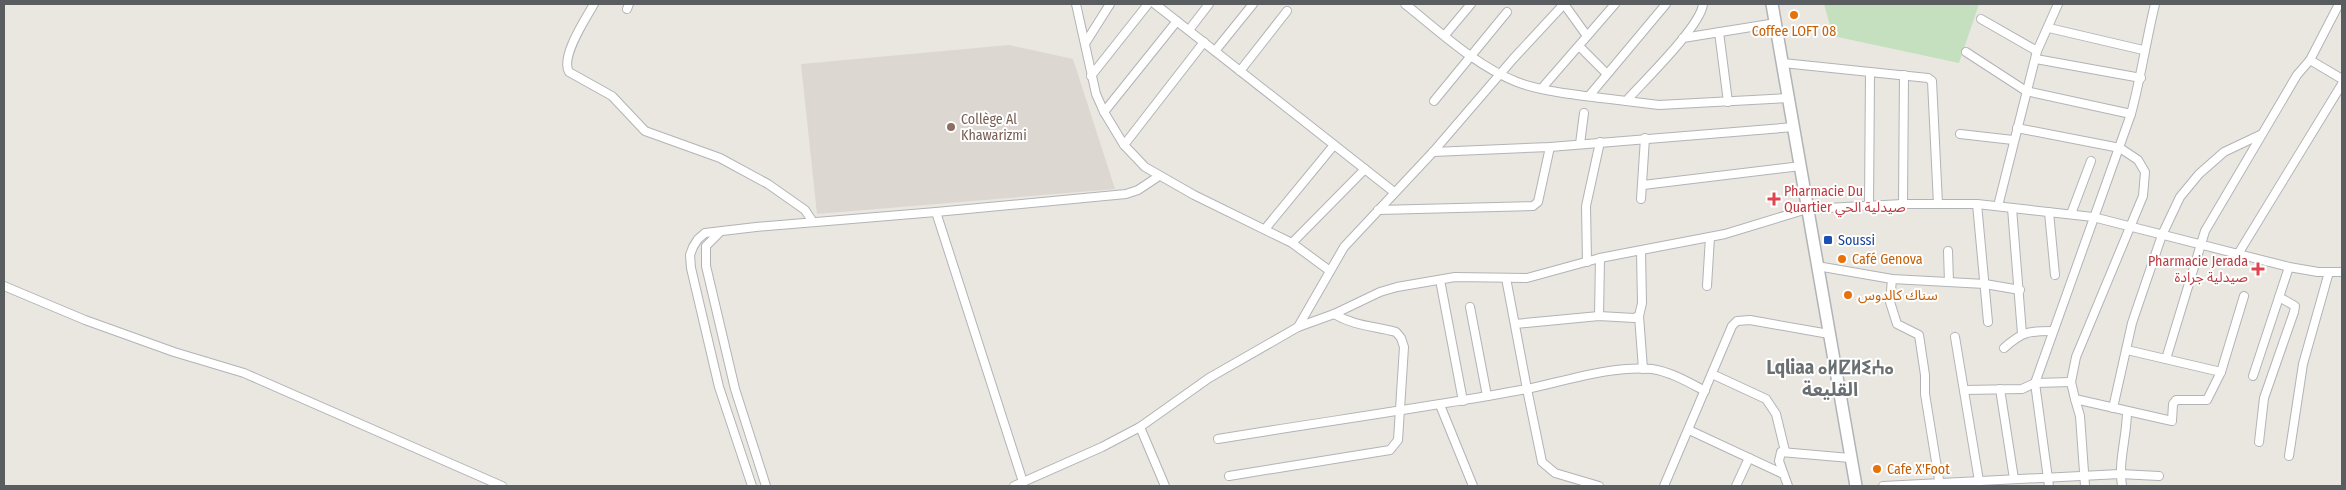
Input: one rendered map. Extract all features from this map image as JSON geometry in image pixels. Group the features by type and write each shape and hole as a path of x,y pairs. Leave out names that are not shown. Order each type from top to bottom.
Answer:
{"main road":[{"path":"1772,4 1856,486"}],"street":[{"path":"594,4 571,48 566,67 569,72 612,96 645,131 720,158 768,184 805,210 813,222"},
{"path":"1076,4 1086,42 1092,76 1104,112 1124,144 1145,167 1159,176 1292,243 1330,271"},
{"path":"1086,42 1110,4"},
{"path":"1092,76 1148,4"},
{"path":"1189,30 1209,4"},
{"path":"1215,51 1252,4"},
{"path":"1405,4 1412,7 1471,55 1500,74 1519,83 1589,96 1660,105 1788,98"},
{"path":"1298,326 1344,247 1433,152 1500,74 1564,4 1587,36"},
{"path":"1542,88 1616,4"},
{"path":"1589,96 1606,73 1666,4"},
{"path":"1626,101 1683,38 1700,16 1704,4"},
{"path":"1998,206 2013,140 2036,55 2058,4"},
{"path":"2048,482 2035,383 2131,114 2141,78 2143,50 2155,4"},
{"path":"2166,359 2202,246 2205,231 2297,75 2310,60 2339,4"},
{"path":"1161,5 1176,21 1394,192"},
{"path":"1445,35 1466,5"},
{"path":"1240,71 1287,11"},
{"path":"1434,101 1508,12"},
{"path":"1981,19 2036,55 2141,78"},
{"path":"1104,112 1176,21"},
{"path":"1683,38 1776,23"},
{"path":"2049,28 2143,50"},
{"path":"1719,32 1728,102"},
{"path":"1124,144 1204,42"},
{"path":"1579,46 1606,73"},
{"path":"1966,52 2026,91 2131,114"},
{"path":"2310,60 2342,79"},
{"path":"1783,63 1928,78 1934,86 1938,204"},
{"path":"1869,207 1870,72"},
{"path":"1903,204 1904,75"},
{"path":"2238,254 2342,84"},
{"path":"1580,144 1584,113"},
{"path":"1433,152 1550,147 1794,127"},
{"path":"2017,128 2120,148 2138,160 2145,172 2143,196 2076,358 2071,382 2080,416 2085,486"},
{"path":"1960,134 2013,140"},
{"path":"2113,408 2132,323 2162,235 2180,197 2199,174 2224,152 2262,134"},
{"path":"1641,199 1645,138"},
{"path":"1587,262 1586,206 1600,142"},
{"path":"1265,229 1334,145"},
{"path":"1378,210 1533,206 1538,202 1550,147"},
{"path":"2070,214 2091,161"},
{"path":"1643,185 1801,166"},
{"path":"1292,243 1365,169"},
{"path":"752,486 718,388 691,268 690,255 698,239 706,233 722,231 1126,194 1138,190 1159,176"},
{"path":"1014,486 1102,447 1140,427 1210,378 1298,326 1334,314 1397,287 1462,276 1527,278 1600,258 1641,252 1710,237 1807,209 1903,204 1977,204 2070,214 2094,217 2130,228 2289,267 2342,272"},
{"path":"1977,204 1988,322"},
{"path":"2012,208 2022,334"},
{"path":"936,212 1023,482"},
{"path":"2049,212 2054,274"},
{"path":"722,231 706,246 706,266 735,389 766,486"},
{"path":"1707,286 1710,237"},
{"path":"1948,251 1949,282"},
{"path":"1641,252 1642,303 1639,316 1643,369"},
{"path":"1599,316 1600,258"},
{"path":"1817,266 1892,279 1985,284 2020,290"},
{"path":"2253,376 2289,267"},
{"path":"2289,456 2304,364 2329,272"},
{"path":"1506,278 1542,462 1555,473 1599,486"},
{"path":"1892,279 1890,302 1896,324 1919,335 1926,376 1925,394 1940,484"},
{"path":"1440,280 1462,401"},
{"path":"4,286 85,320 174,352 244,373 502,486"},
{"path":"2075,399 2172,421 2173,404 2176,400 2207,400 2221,372 2244,296"},
{"path":"2259,442 2264,398 2295,306 2279,297"},
{"path":"1470,307 1487,396"},
{"path":"1229,476 1390,450 1398,440 1404,347 1401,338 1396,332 1346,322 1334,314"},
{"path":"1515,324 1599,316 1634,318 1639,316"},
{"path":"1664,486 1732,326 1737,321 1750,320 1829,334"},
{"path":"2004,348 2029,331 2052,331"},
{"path":"1955,338 1979,481"},
{"path":"2127,350 2221,372"},
{"path":"1218,439 1440,405 1618,370 1643,369 1665,373 1705,391"},
{"path":"1712,374 1766,399 1776,414 1784,451"},
{"path":"1964,390 2022,389 2035,383 2071,382"},
{"path":"2000,389 2014,479"},
{"path":"1440,405 1473,486"},
{"path":"2122,486 2120,474 2126,411"},
{"path":"1140,427 1165,486"},
{"path":"1689,430 1781,473"},
{"path":"1788,486 1781,473 1778,456 1781,452 1850,458"},
{"path":"1736,486 1749,458"},
{"path":"1884,486 2014,479 2048,482 2083,476 2120,474 2159,476"}],"shaded area":[{"name":"Collège Al Khawarizmi","path":"1009,45 1073,59 1115,189 817,214 801,64"}],"green space":[{"path":"1824,4 1979,4 1959,63 1833,36"}],"place":[{"name":"Coffee LOFT 08","path":"1794,15"},
{"name":"Collège Al Khawarizmi","path":"951,127"},
{"name":"Pharmacie Du Quartier صيدلية الحي","path":"1774,199"},
{"name":"Soussi","path":"1828,240"},
{"name":"Café Genova","path":"1842,259"},
{"name":"Pharmacie Jerada صيدلية جرادة","path":"2258,269"},
{"name":"سناك كالدوس","path":"1848,295"},
{"name":"Cafe X'Foot","path":"1877,469"}],"district":[{"name":"Lqliaa ⴰⵍⵇⵍⵉⵄⴰ القليعة","path":"1830,378"}]}
